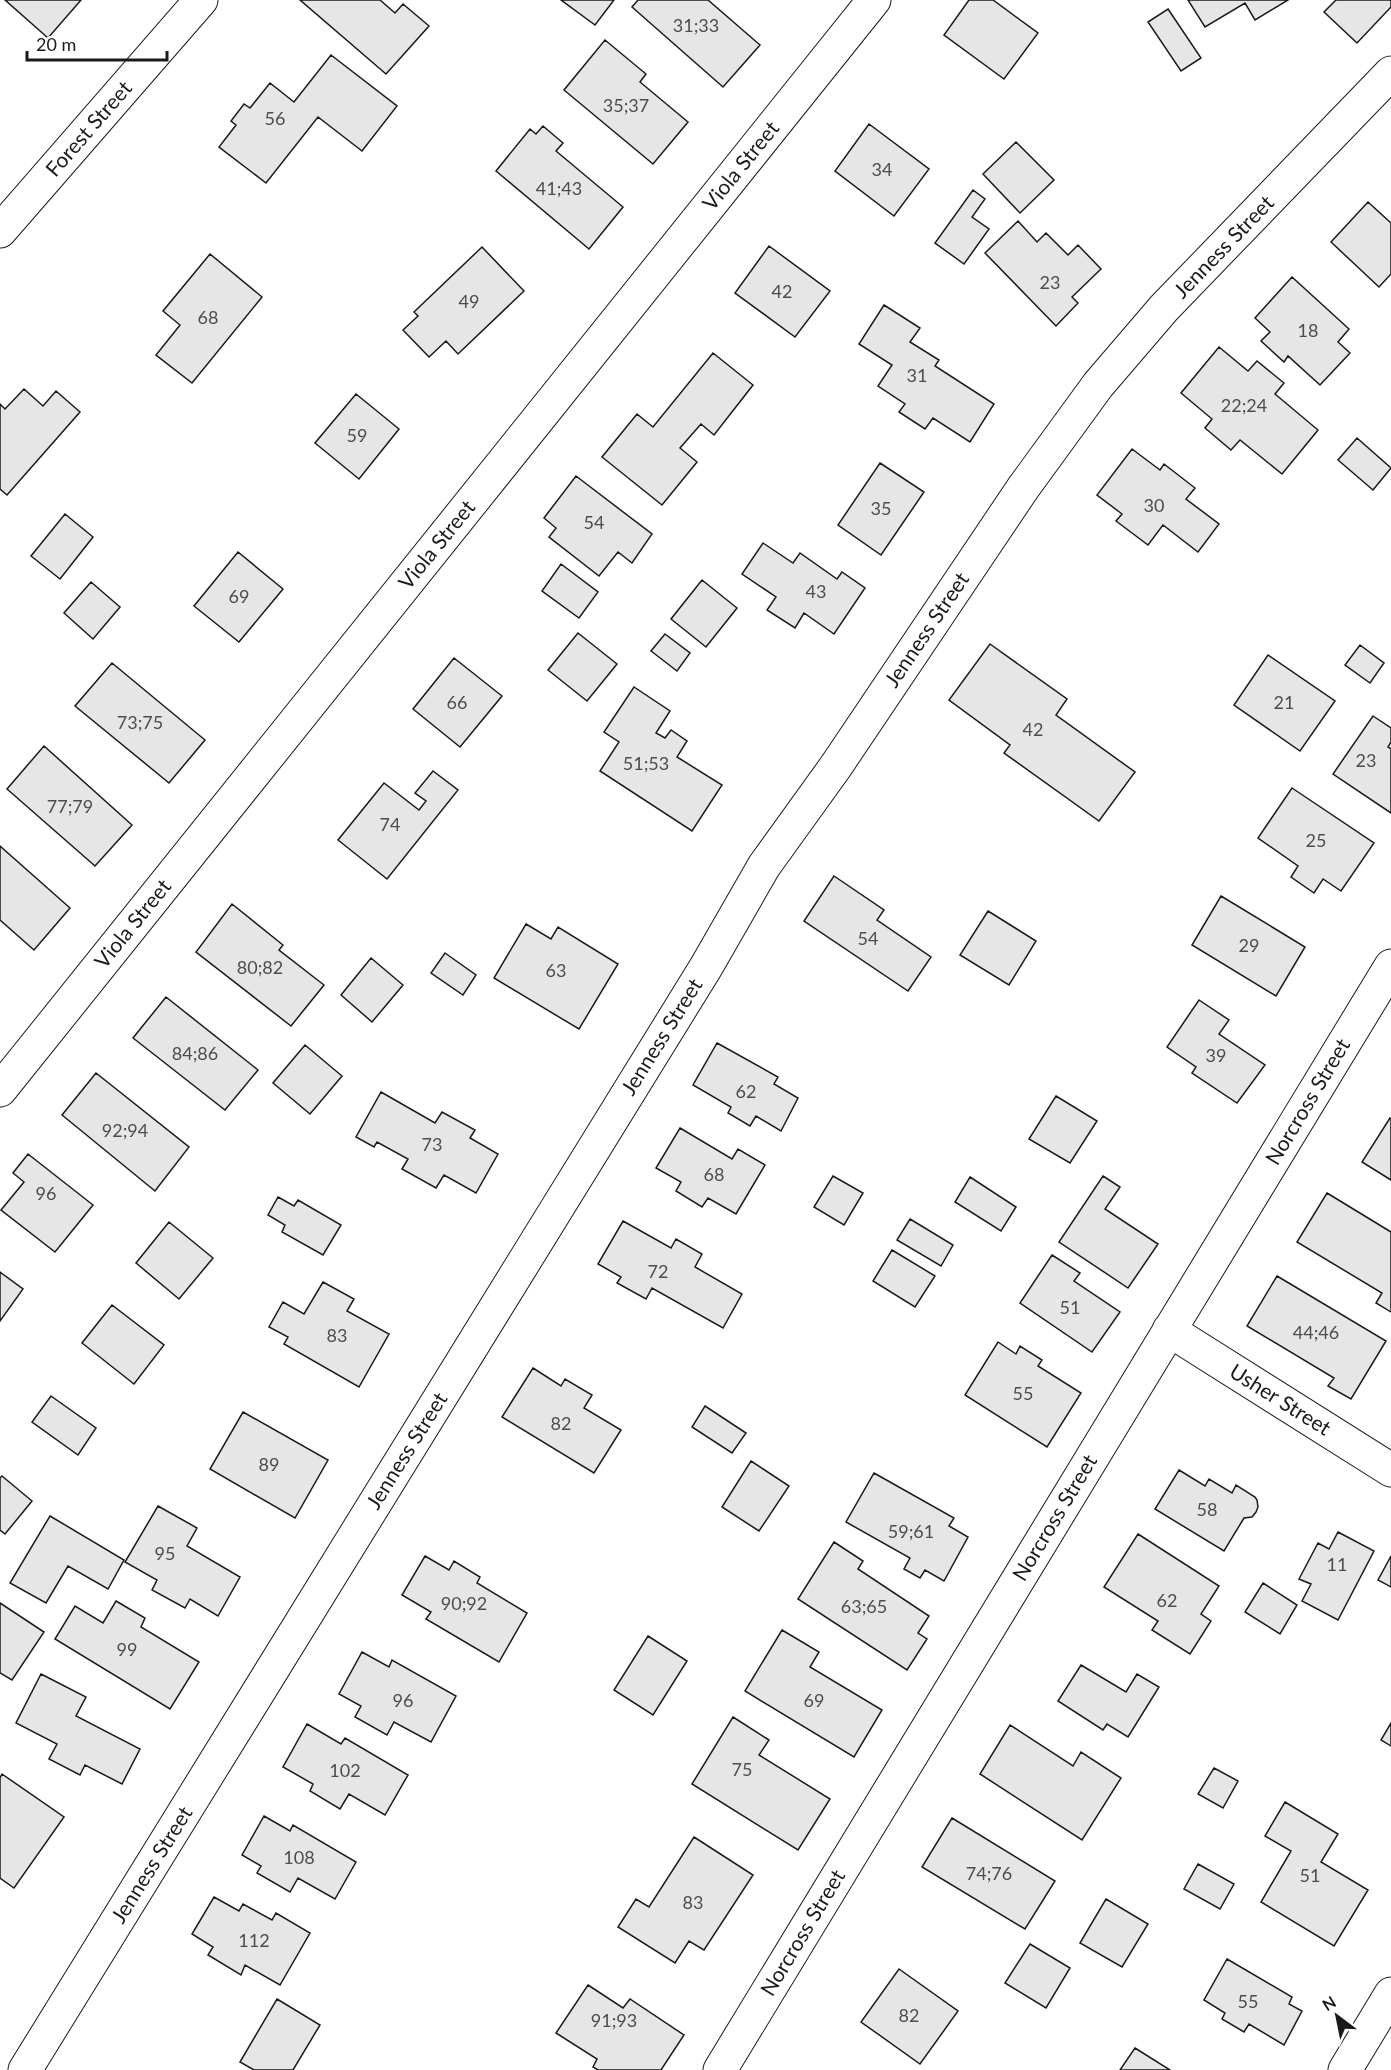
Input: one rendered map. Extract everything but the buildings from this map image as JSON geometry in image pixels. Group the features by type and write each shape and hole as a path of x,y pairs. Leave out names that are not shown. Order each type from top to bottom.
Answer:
{"street":[{"name":"Forest Street","path":"0,231 201,0"},
{"name":"Viola Street","path":"0,1090 873,0"},
{"name":"Jenness Street","path":"25,2070 706,967 764,866 836,766 1023,488 1098,384 1164,308 1391,73"},
{"name":"Norcross Street","path":"720,2070 1391,966"},
{"name":"Usher Street","path":"1169,1330 1391,1470"},
{"path":"1345,2070 1391,1994"}]}
